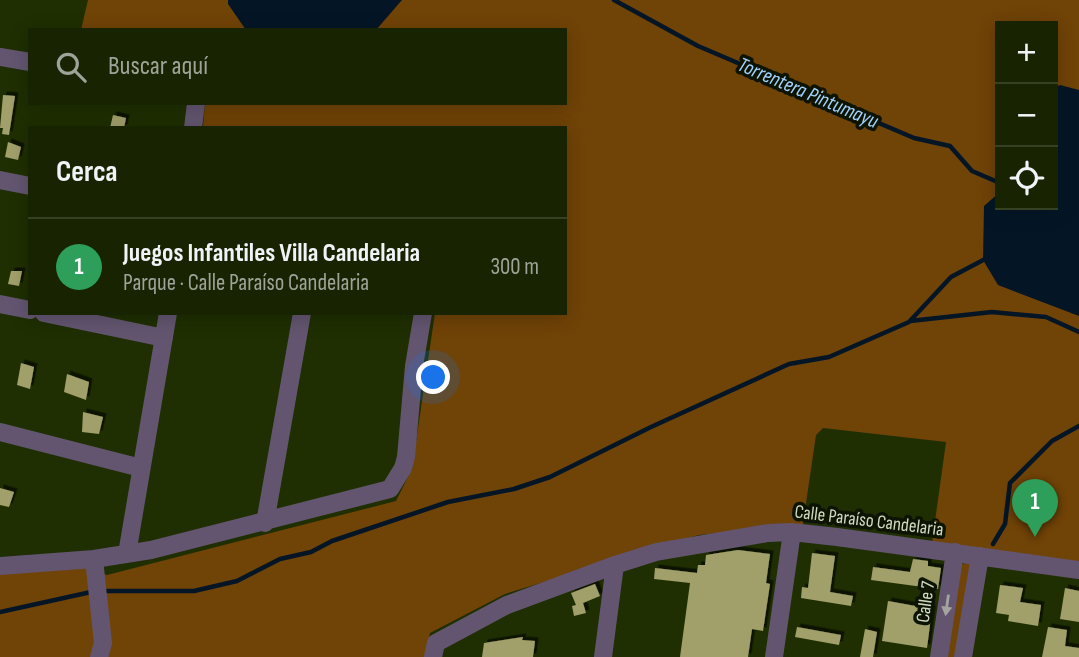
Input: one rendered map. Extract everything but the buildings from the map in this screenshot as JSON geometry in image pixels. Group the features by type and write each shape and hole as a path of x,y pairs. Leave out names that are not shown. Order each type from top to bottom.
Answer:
{"street":[{"path":"0,57 28,62"},
{"path":"193,126 196,105"},
{"path":"0,180 28,186"},
{"path":"0,304 28,310"},
{"path":"54,315 164,338"},
{"path":"127,554 168,315"},
{"path":"265,523 302,315"},
{"path":"0,566 127,554 265,523 390,489 406,457 422,315"},
{"path":"0,432 141,468"},
{"path":"774,657 792,532"},
{"name":"Calle Paraíso Candelaria","path":"433,657 436,643 507,605 615,565 656,552 768,533 792,532 1079,570"},
{"name":"Calle 7","path":"940,657 955,552"},
{"path":"963,657 980,556"},
{"path":"94,559 103,643 99,657"},
{"path":"603,657 615,565"}],"shaded area":[{"path":"88,0 1079,0 1079,563 932,543 946,442 823,428 816,435 803,524 699,535 505,594 430,633 425,657 0,657 0,572 76,564 107,575 396,501 412,469 435,315 567,315 567,126 203,126 205,105 567,105 567,28 81,28"},
{"path":"969,562 973,567 958,657 946,657 960,565"}],"water":[{"path":"228,0 402,0 378,28 245,28"},
{"path":"1058,86 1079,90 1079,316 998,285 983,260 984,206 995,196 995,210 1058,210"}],"waterway":[{"name":"Torrentera Pintumayu","path":"614,0 698,46 914,138 950,146 972,171 995,181"},
{"path":"104,591 194,591 237,581 280,559 311,552 332,541 448,502 514,489 550,477 789,364 829,357 909,322 951,277 987,258"},
{"path":"910,321 992,312 1046,317 1079,332"},
{"path":"993,544 1005,524 1010,483 1052,441 1079,426"},
{"path":"0,612 91,592"}],"place":[{"name":"Juegos Infantiles Villa Candelaria","path":"1035,537"}]}
